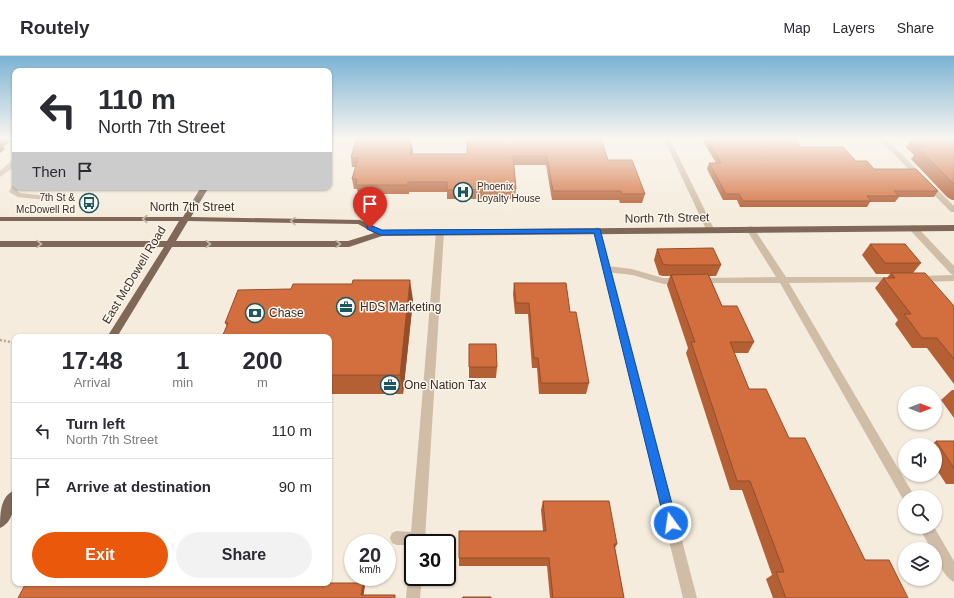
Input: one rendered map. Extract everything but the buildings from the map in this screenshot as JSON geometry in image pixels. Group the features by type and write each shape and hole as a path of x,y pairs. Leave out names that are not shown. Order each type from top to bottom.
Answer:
{"main road":[{"name":"East McDowell Road","path":"114,334 203,190"},
{"name":"North 7th Street","path":"0,219 184,219 360,222 381,233"},
{"name":"North 7th Street","path":"0,244 349,244 381,233 954,228"},
{"path":"0,520 12,501"}],"street":[{"path":"679,164 710,229"},
{"path":"908,164 954,210"},
{"path":"0,175 12,165"},
{"path":"14,190 13,192 18,195 47,198"},
{"path":"913,228 954,272"},
{"path":"750,229 783,280 905,490"},
{"path":"597,230 690,598"},
{"path":"418,534 440,232"},
{"path":"607,269 632,272 663,281 954,278"},
{"path":"930,534 954,575"},
{"path":"397,538 404,539"},
{"path":"413,598 414,586"}],"path":[{"path":"0,340 12,342"}],"place":[{"name":"Phoenix Loyalty House","path":"463,192"},
{"name":"7th St & McDowell Rd","path":"89,203"},
{"name":"HDS Marketing","path":"346,307"},
{"name":"Chase","path":"255,313"},
{"name":"One Nation Tax","path":"390,385"}],"route":[{"path":"370,228 381,233 597,230 671,523"}]}
